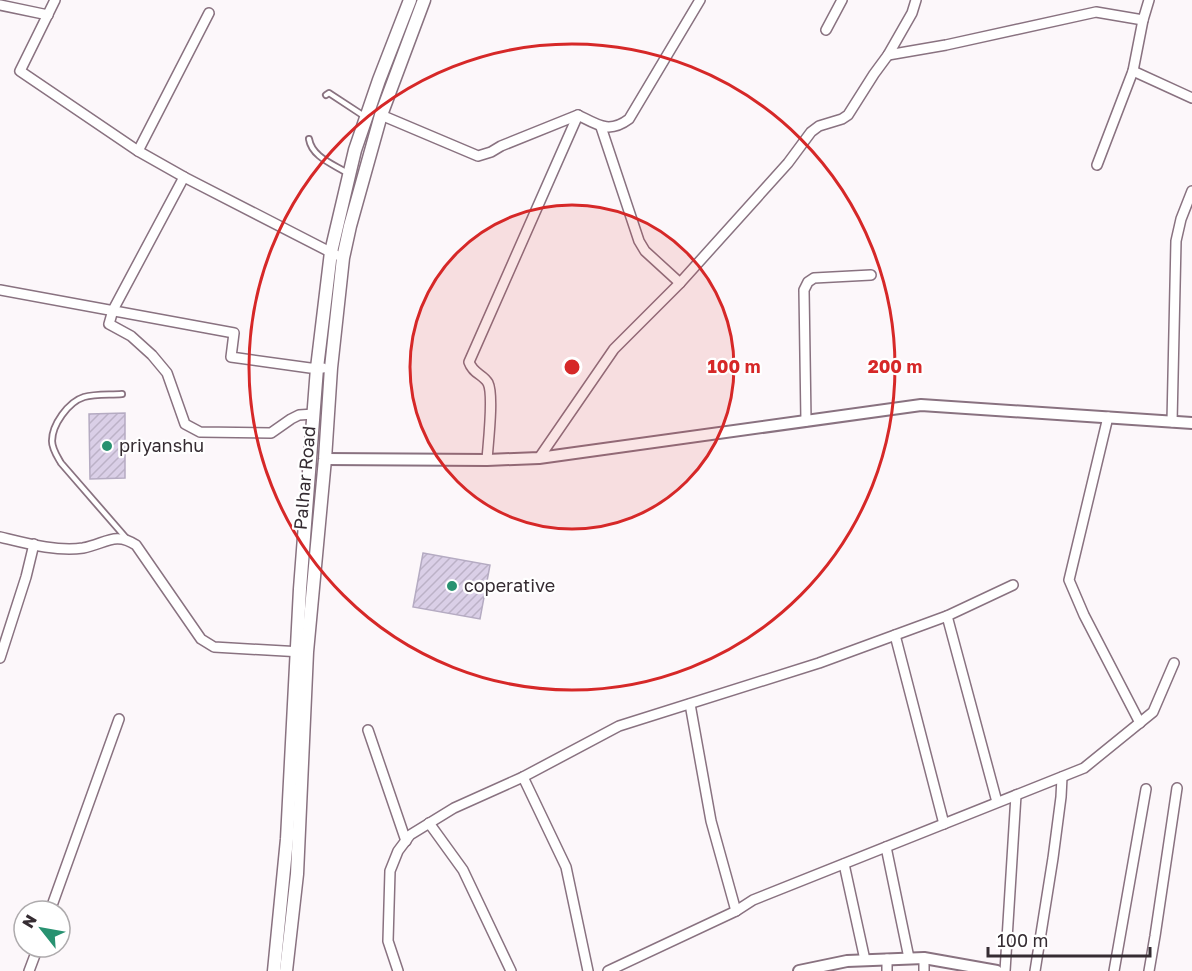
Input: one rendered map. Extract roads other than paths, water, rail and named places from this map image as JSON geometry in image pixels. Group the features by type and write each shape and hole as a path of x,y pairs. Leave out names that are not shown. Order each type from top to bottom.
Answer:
{"main road":[{"name":"Palhar Road","path":"286,971 297,874 302,652 300,589 317,368 331,252 355,150 410,0"},
{"name":"Palhar Road","path":"274,971 302,652 325,459 331,368 343,258 381,115 424,0"}],"street":[{"path":"55,0 20,71 138,150 184,177 343,258"},
{"path":"381,115 478,156 578,115 601,127 622,125 629,119 700,0"},
{"path":"826,30 842,0"},
{"path":"539,458 614,349 680,283 788,163 811,132 819,126 842,120 848,115 888,55 912,13 916,0"},
{"path":"1097,165 1133,71 1149,0"},
{"path":"0,5 48,15"},
{"path":"888,55 946,45 1096,12 1143,20"},
{"path":"138,150 209,13"},
{"path":"1133,71 1192,98"},
{"path":"487,460 491,392 487,381 471,369 469,363 578,115"},
{"path":"601,127 639,241 645,251 680,283"},
{"path":"184,177 113,310 109,324 131,336 152,355 167,373 185,424 200,432 271,433 299,415 314,414"},
{"path":"1172,422 1176,241 1181,219 1192,191"},
{"path":"806,420 804,290 808,282 814,278 871,275"},
{"path":"0,290 234,333 231,357 331,368"},
{"path":"325,459 539,458 921,405 1192,423"},
{"path":"1108,417 1069,580 1084,615 1140,723"},
{"path":"0,537 50,548 83,548 112,538 127,539 136,545 201,639 214,646 302,652"},
{"path":"0,658 34,544"},
{"path":"398,971 388,941 390,872 398,851 410,835 453,808 523,777 619,726 819,663 947,616 1013,585"},
{"path":"947,616 997,802"},
{"path":"895,635 945,824"},
{"path":"608,971 736,911 753,900 1083,768 1154,712 1174,663"},
{"path":"690,704 711,821 736,911"},
{"path":"54,899 119,719"},
{"path":"368,730 406,841"},
{"path":"523,777 566,867 588,971"},
{"path":"1035,971 1053,858 1062,777"},
{"path":"1149,971 1177,788"},
{"path":"1114,971 1146,789"},
{"path":"1005,971 1016,795"},
{"path":"429,824 462,870 511,971"},
{"path":"886,847 909,958"},
{"path":"844,864 865,960"},
{"path":"799,971 847,961 865,960 887,965 909,958 924,958 997,971"},
{"path":"924,958 924,971"}],"lane":[{"path":"326,95 332,94 366,117"},
{"path":"309,139 315,153 349,174"},
{"path":"122,394 83,398 72,404 62,413 52,439 53,450 61,463 127,539"}],"place":[{"name":"priyanshu","path":"107,446"},
{"name":"coperative","path":"452,586"}]}
